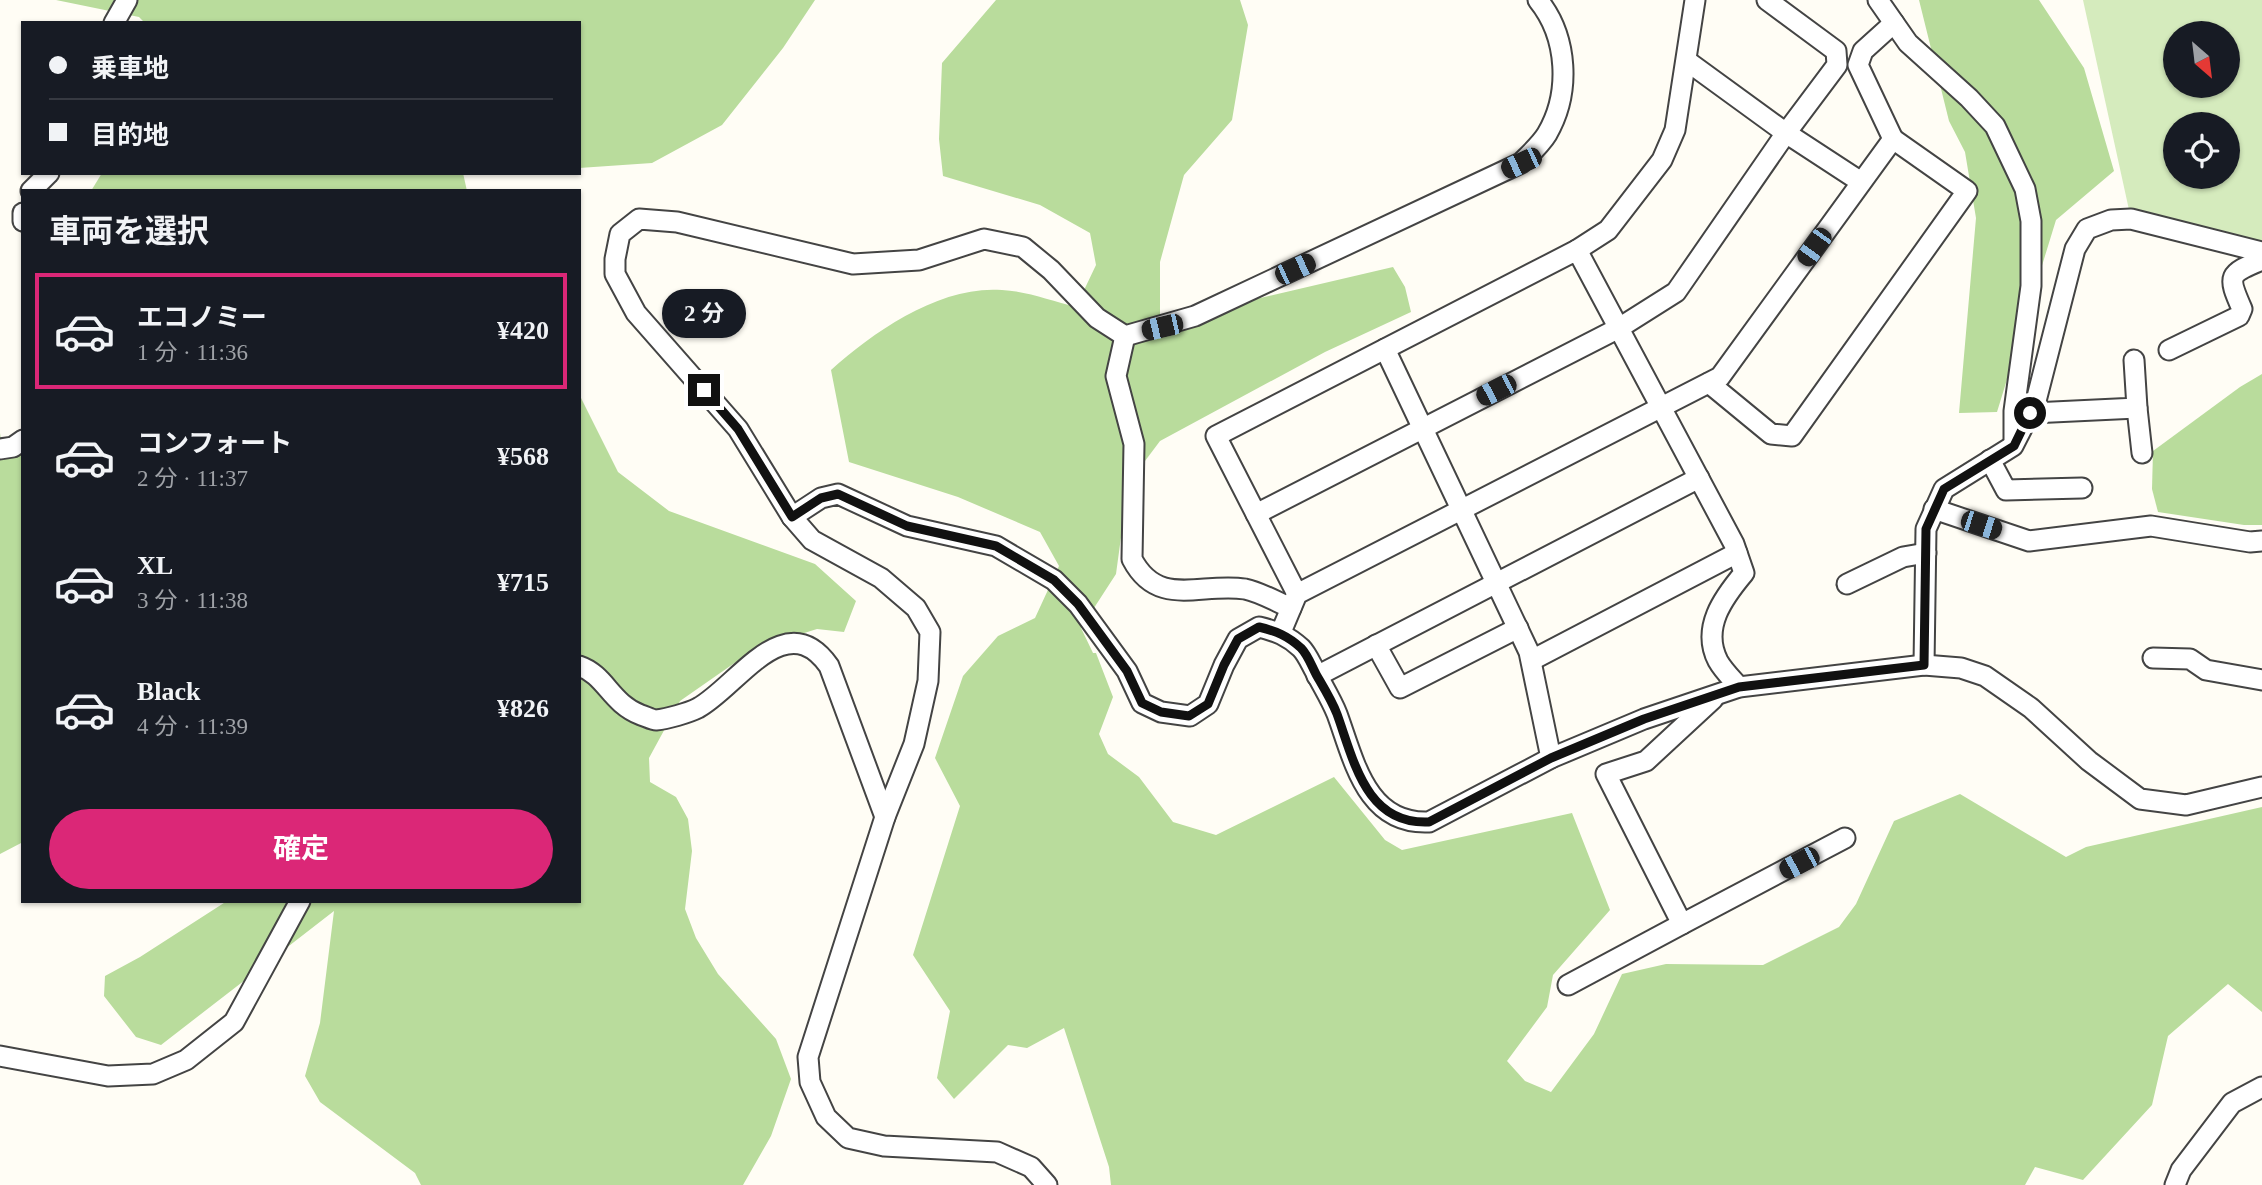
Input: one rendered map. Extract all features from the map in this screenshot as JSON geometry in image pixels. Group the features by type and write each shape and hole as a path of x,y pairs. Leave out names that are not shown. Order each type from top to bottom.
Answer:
{"street":[{"path":"115,21 127,0"},
{"path":"1047,1185 1031,1167 997,1152 884,1146 848,1138 825,1117 810,1082 808,1057 885,817 914,744 928,681 930,632 916,608 881,578 812,540 792,517 738,429 636,313 615,274 620,234 639,219 677,222 853,264 919,260 984,239 1023,247 1052,270 1097,318 1125,336 1195,316 1521,163 1546,135 1561,102 1563,58 1551,16 1538,0"},
{"path":"1294,601 1256,514 1216,436 1577,250 1608,230 1662,160 1675,130 1695,0"},
{"path":"1256,514 1619,328 1676,292 1786,133 1837,65 1836,51 1767,0"},
{"path":"1878,0 1908,43 1969,98 1995,127 2025,189 2031,221 2031,285 2014,411 2014,446"},
{"path":"1709,383 1771,434 1792,436 1967,191 1893,139 1858,65 1863,51 1895,23"},
{"path":"1687,61 1786,133 1861,182"},
{"path":"1281,632 1294,601 1461,509 1720,377 1893,139"},
{"path":"33,189 47,175"},
{"path":"1924,665 1926,529 1944,489 2014,446 2035,401 2075,249 2087,229 2111,220 2132,219 2260,255"},
{"path":"1577,250 1737,553 1744,573 1721,601 1711,633 1718,661 1739,687"},
{"path":"2169,350 2239,317 2242,309 2230,284 2232,276 2260,255"},
{"path":"1125,336 1116,376 1134,444 1132,559 1140,575 1163,589 1246,589 1294,601"},
{"path":"1385,349 1532,660 1551,758"},
{"path":"2134,360 2142,453"},
{"path":"2030,413 2137,408"},
{"path":"0,449 13,447 21,441"},
{"path":"1990,460 2006,491 2082,488"},
{"path":"1317,676 1699,478"},
{"path":"792,517 821,498 838,494 907,526 996,546 1054,580 1078,604 1127,671 1142,703 1161,712 1189,716 1208,704 1238,639 1259,627 1281,632 1303,650 1336,711 1354,768 1371,795 1391,815 1412,822 1429,822 1551,758 1644,719 1739,687 1924,665 1961,668 1985,676 2031,708 2089,761 2140,799 2186,805 2262,787"},
{"path":"1934,509 2029,541 2151,526 2250,542 2262,541"},
{"path":"1532,660 1737,553"},
{"path":"1847,584 1903,556 1926,553"},
{"path":"1376,645 1400,688 1518,628"},
{"path":"581,667 590,670 624,708 655,720 698,708 768,651 791,643 804,644 822,656 829,666 885,817"},
{"path":"2153,659 2190,659 2206,670 2262,680"},
{"path":"1682,924 1606,774 1646,761 1719,694"},
{"path":"1568,985 1845,838"},
{"path":"0,1056 108,1076 153,1074 186,1060 234,1022 299,903"},
{"path":"2175,1185 2181,1170 2232,1102 2262,1087"}],"green space":[{"path":"56,0 815,0 783,48 722,125 652,163 581,168 581,21 143,21 139,17"},
{"path":"996,0 1240,0 1248,25 1232,120 1184,175 1160,262 1160,333 1256,299 1393,267 1405,287 1411,312 1325,352 1160,441 1139,469 1127,493 1116,574 1081,628 1093,653 1096,653 1113,697 1099,734 1108,754 1139,777 1173,822 1216,835 1334,777 1385,840 1402,850 1572,813 1610,910 1553,975 1547,1007 1507,1061 1525,1081 1551,1092 1594,1034 1622,974 1666,964 1763,965 1839,927 1856,904 1894,821 1960,794 2066,857 2086,847 2262,807 2262,1012 2228,984 2168,1036 2152,1105 2083,1180 2035,1167 2025,1185 1111,1185 1109,1167 1064,1028 1027,1048 1008,1045 954,1099 937,1078 950,1011 913,955 960,806 935,758 963,676 998,636 1035,618 1059,566 1040,532 958,497 849,462 831,370 888,326 932,303 956,295 979,290 1002,290 1030,294 1076,307 1096,265 1090,233 1040,205 943,176 939,139 942,63"},
{"path":"1919,0 2039,0 2084,68 2114,171 2056,220 1997,412 1959,413 1976,218 1965,152 1949,121"},
{"path":"2083,0 2262,0 2262,249 2131,219"},
{"path":"101,175 463,175 467,189 92,189"},
{"path":"2262,374 2262,525 2244,525 2158,512 2152,489 2153,451"},
{"path":"581,398 618,472 669,511 815,564 856,601 844,632 817,629 756,648 680,701 649,758 650,782 676,797 688,819 692,851 685,909 696,938 718,974 776,1039 791,1079 771,1136 743,1185 421,1185 415,1173 320,1102 305,1076 320,1023 334,911 161,1045 136,1037 104,996 105,976 140,957 224,903 581,903"},
{"path":"0,433 2,447 21,441 21,843 0,854"}],"route":[{"path":"704,390 738,429 792,517 821,498 838,494 907,526 996,546 1054,580 1078,604 1127,671 1142,703 1161,712 1189,716 1208,704 1238,639 1259,627 1281,632 1303,650 1336,711 1354,768 1371,795 1391,815 1412,822 1429,822 1551,758 1644,719 1739,687 1924,665 1926,529 1934,509 1944,489 2014,446 2030,413"}]}
